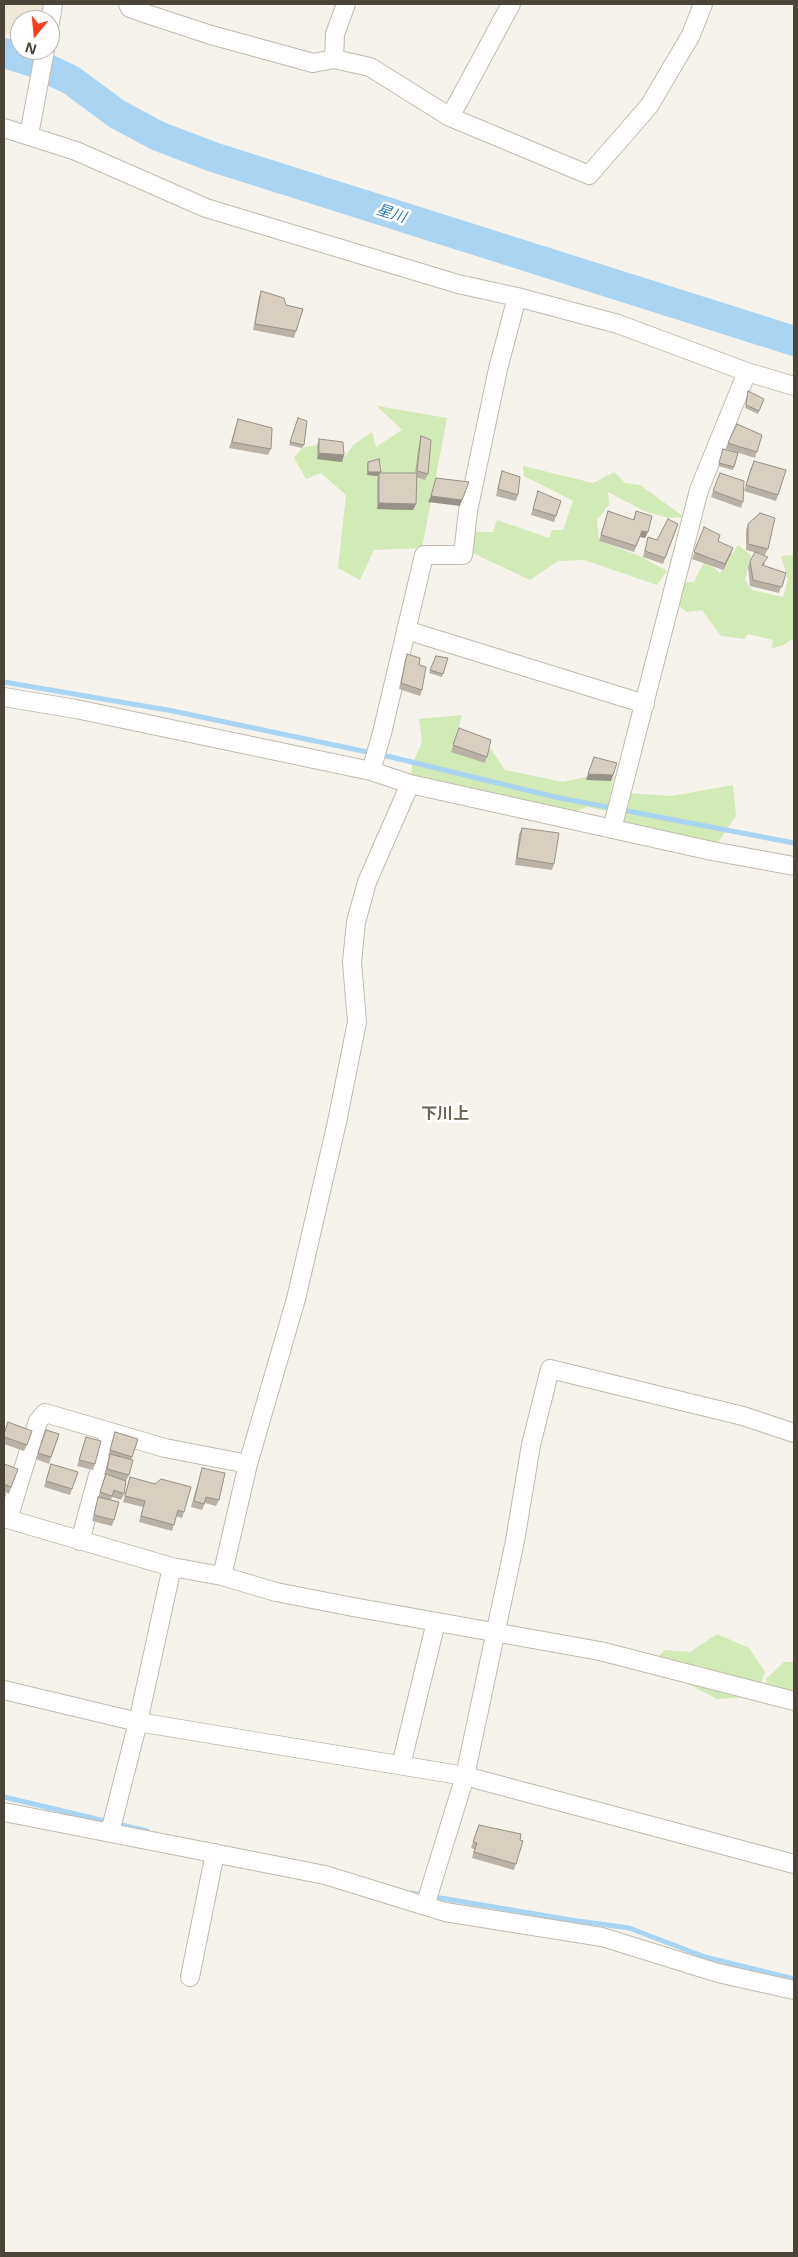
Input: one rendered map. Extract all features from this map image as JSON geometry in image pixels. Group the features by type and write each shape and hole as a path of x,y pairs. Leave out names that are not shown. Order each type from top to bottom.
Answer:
{"street":[{"path":"128,4 130,8 210,35 313,63 334,59 370,67 450,117 589,175 650,106 691,35 703,4"},
{"path":"334,59 335,34 346,4"},
{"path":"450,117 512,4"},
{"path":"31,129 43,60"},
{"path":"4,128 31,129 76,151 206,208 458,284 518,297 618,324 747,372 794,386"},
{"path":"370,771 382,733 424,556 463,555 468,511 498,369 518,297"},
{"path":"612,829 700,490 747,372"},
{"path":"406,630 645,704"},
{"path":"4,697 76,709 370,771 410,784 612,829 794,866"},
{"path":"222,1576 248,1464 296,1300 337,1122 357,1022 352,962 356,922 367,882 410,784"},
{"path":"425,1906 465,1776 515,1541 531,1445 550,1369 743,1416 794,1433"},
{"path":"248,1464 165,1448 45,1413 38,1421 6,1518 172,1567 222,1576 276,1592 600,1651 794,1700"},
{"path":"80,1540 110,1432"},
{"path":"110,1832 138,1722 172,1567"},
{"path":"401,1765 436,1622"},
{"path":"4,1690 138,1722 465,1776 794,1864"},
{"path":"4,1812 325,1875 445,1912 602,1937 718,1972 794,1990"},
{"path":"190,1977 215,1853"}],"shaded area":[{"path":"4,4 43,4 42,10 10,10 10,34 4,33"}],"green space":[{"path":"377,406 447,418 422,548 374,550 360,580 338,568 346,495 321,473 306,479 294,458 302,448 317,445 341,462 353,445 372,432 376,447 402,430"},
{"path":"523,466 593,483 614,472 625,483 640,485 684,517 669,518 646,512 608,492 609,505 597,520 599,541 640,556 667,571 657,585 584,560 558,561 530,580 468,551 474,532 493,532 497,520 549,538 552,530 563,530 573,501 524,476"},
{"path":"738,545 751,555 745,580 752,590 783,597 788,579 781,556 794,555 794,638 782,646 772,648 773,640 748,634 745,639 721,636 702,610 687,612 664,595 675,582 694,582 705,560 720,573"},
{"path":"462,715 457,734 489,746 505,770 563,782 615,770 607,811 587,807 567,815 410,784 412,765 422,742 419,719"},
{"path":"733,785 736,816 712,851 632,834 619,814 630,793 672,796"},
{"path":"717,1634 749,1648 765,1672 757,1696 717,1699 651,1664 665,1650 690,1652"},
{"path":"784,1662 794,1662 794,1693 768,1694 766,1679"}],"building":[{"path":"261,291 284,298 286,305 303,309 296,331 255,324"},
{"path":"748,391 764,399 759,411 746,405"},
{"path":"298,418 307,421 304,445 290,442"},
{"path":"238,419 272,428 271,449 232,442"},
{"path":"737,424 762,435 757,452 728,443"},
{"path":"421,436 431,440 428,474 417,471"},
{"path":"319,439 343,442 344,455 319,453"},
{"path":"723,449 738,453 734,467 719,463"},
{"path":"379,459 381,472 368,472 368,462"},
{"path":"754,461 786,470 778,495 746,485"},
{"path":"502,471 520,477 518,495 498,489"},
{"path":"379,473 417,473 416,504 379,503"},
{"path":"720,473 744,481 743,502 713,491"},
{"path":"436,478 469,482 462,500 431,496"},
{"path":"538,491 561,501 556,516 533,509"},
{"path":"608,511 634,520 636,511 652,516 648,532 642,531 636,546 601,535"},
{"path":"760,513 775,518 768,549 748,544 748,524"},
{"path":"668,519 678,524 665,558 645,551 648,537 657,540"},
{"path":"704,527 720,535 718,541 733,548 725,564 694,552"},
{"path":"755,552 768,557 762,565 786,573 782,587 753,580 750,561"},
{"path":"407,654 420,658 419,665 426,667 422,690 401,683"},
{"path":"436,656 448,658 443,674 430,670"},
{"path":"459,728 491,740 487,757 453,745"},
{"path":"594,757 617,763 613,775 588,774"},
{"path":"522,828 559,833 554,864 517,858"},
{"path":"8,1422 32,1431 27,1445 4,1437"},
{"path":"46,1430 59,1434 51,1457 38,1453"},
{"path":"115,1432 138,1439 132,1457 110,1450"},
{"path":"86,1437 101,1441 95,1464 79,1460"},
{"path":"110,1454 133,1460 129,1475 107,1469"},
{"path":"4,1464 18,1469 11,1487 4,1484"},
{"path":"51,1464 78,1472 72,1489 46,1481"},
{"path":"202,1468 225,1473 219,1500 206,1497 204,1504 194,1501"},
{"path":"106,1474 126,1481 124,1494 114,1490 112,1496 100,1492"},
{"path":"130,1477 155,1484 161,1479 191,1487 184,1512 178,1510 174,1525 141,1516 145,1501 125,1496"},
{"path":"98,1497 119,1502 114,1520 94,1515"},
{"path":"479,1825 521,1834 520,1840 523,1841 516,1864 474,1852 477,1843 473,1842"}],"waterway":[{"name":"星川","path":"4,53 33,62 71,80 117,114 158,136 213,157 794,341"},
{"path":"4,682 173,711 391,757 555,797 794,843"},
{"path":"4,1797 147,1831"},
{"path":"411,1893 629,1928 705,1957 794,1979"}],"district":[{"name":"下川上","path":"445,1114"}]}
